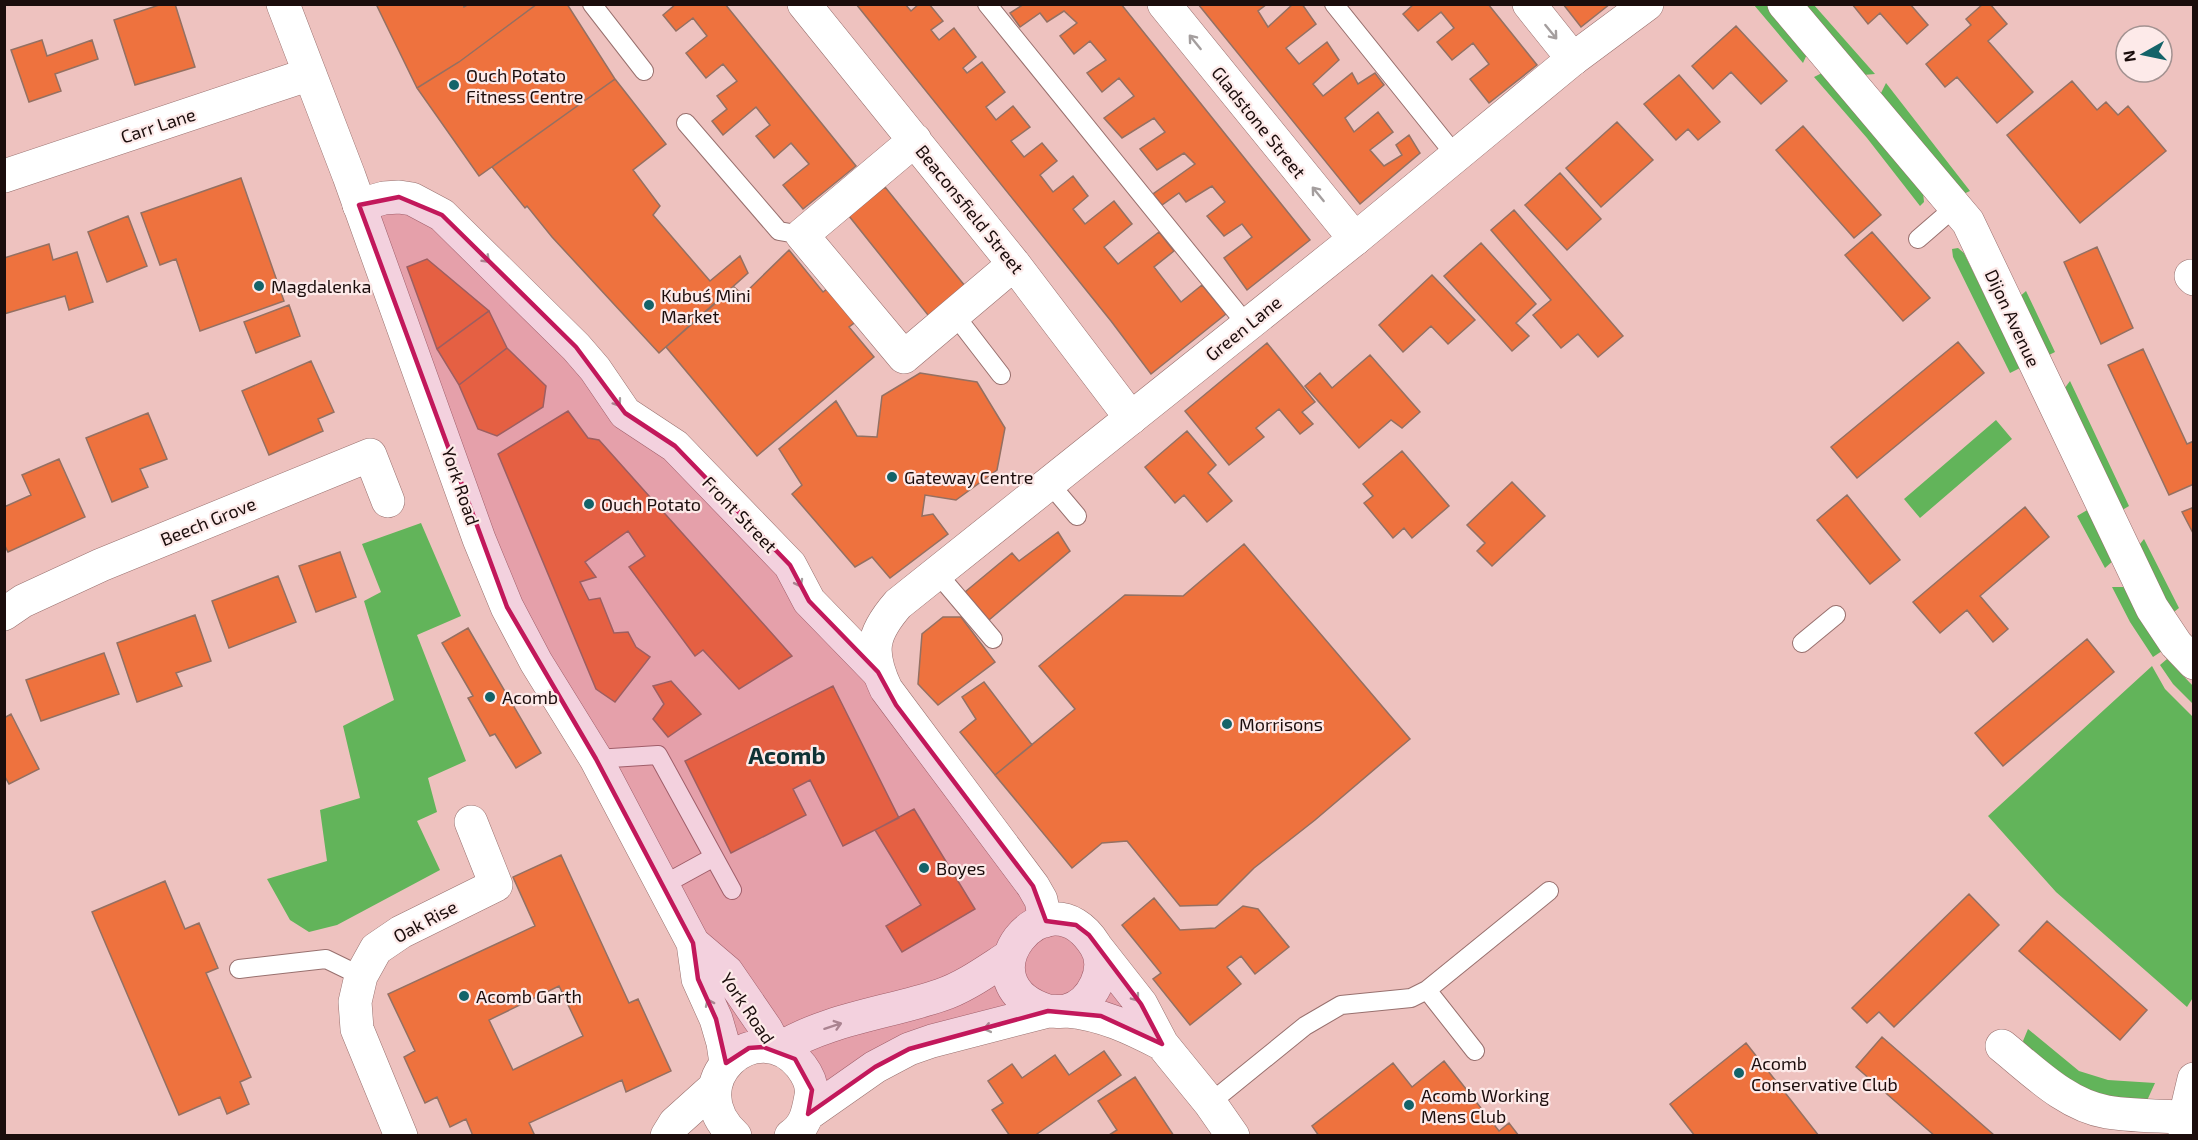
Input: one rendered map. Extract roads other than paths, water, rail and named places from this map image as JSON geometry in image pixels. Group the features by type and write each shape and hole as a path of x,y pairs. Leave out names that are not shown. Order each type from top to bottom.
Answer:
{"street":[{"name":"York Road","path":"282,4 359,205 479,539 507,607 536,662 596,759 693,943 698,980 716,1019 723,1043 720,1075 714,1101 724,1126 734,1135"},
{"name":"Beaconsfield Street","path":"804,4 1014,264 1131,418"},
{"name":"Gladstone Street","path":"1164,4 1355,239"},
{"path":"1529,4 1573,59"},
{"name":"Green Lane","path":"878,672 874,648 879,629 898,604 1355,239 1573,59 1647,4"},
{"name":"Dijon Avenue","path":"1784,4 1968,222 2152,609 2176,644 2193,663"},
{"name":"Carr Lane","path":"4,176 310,74"},
{"path":"915,140 802,235 904,357 1014,264"},
{"name":"Front Street","path":"359,205 384,198 399,197 412,199 441,215 576,347 595,369 625,413 675,446 757,531 790,566 809,601 878,672 896,705 1033,886 1041,900 1045,921"},
{"name":"Beech Grove","path":"4,614 23,601 100,565 370,455 388,501"},
{"name":"Oak Rise","path":"400,1136 357,1029 355,1002 361,976 376,950 401,932 496,885 471,822"},
{"path":"1162,1044 1101,1016 1034,1007 1022,998 1013,986 1009,972 1010,956 1014,944 1022,933 1045,921 1061,920 1076,925 1089,935 1141,1004 1162,1044 1210,1103 1233,1136"},
{"name":"York Road","path":"693,943 727,972 778,1049"},
{"path":"802,1127 875,1067 909,1049 932,1041 1058,1011 1084,1001 1096,986 1101,967 1097,948"},
{"path":"778,1049 798,1038 944,994 1010,956"},
{"path":"2002,1046 2048,1084 2076,1101 2105,1111 2185,1126 2193,1079"},
{"path":"667,1136 675,1123 737,1054 749,1048 763,1047 778,1049 795,1059 806,1073 812,1090 802,1127"}],"lane":[{"path":"592,4 644,71"},
{"path":"987,4 1247,325"},
{"path":"1334,4 1456,156"},
{"path":"686,123 779,231 802,235"},
{"path":"1917,239 1955,207"},
{"path":"954,314 1001,375"},
{"path":"1050,484 1077,516"},
{"path":"937,573 993,639"},
{"path":"1802,643 1836,615"},
{"path":"596,759 658,755 732,890"},
{"path":"663,885 714,857"},
{"path":"1210,1103 1305,1026 1341,1005 1412,998 1427,990 1549,891"},
{"path":"239,969 326,959 361,976"},
{"path":"1427,990 1475,1051"}],"place":[{"name":"Ouch Potato Fitness Centre","path":"454,85"},
{"name":"Magdalenka","path":"259,286"},
{"name":"Kubuś Mini Market","path":"649,305"},
{"name":"Gateway Centre","path":"892,477"},
{"name":"Ouch Potato","path":"589,504"},
{"name":"Acomb","path":"490,697"},
{"name":"Morrisons","path":"1227,724"},
{"name":"Boyes","path":"924,868"},
{"name":"Acomb Garth","path":"464,996"},
{"name":"Acomb Conservative Club","path":"1739,1073"},
{"name":"Acomb Working Mens Club","path":"1409,1105"}],"district":[{"name":"Acomb","path":"787,754"}]}
